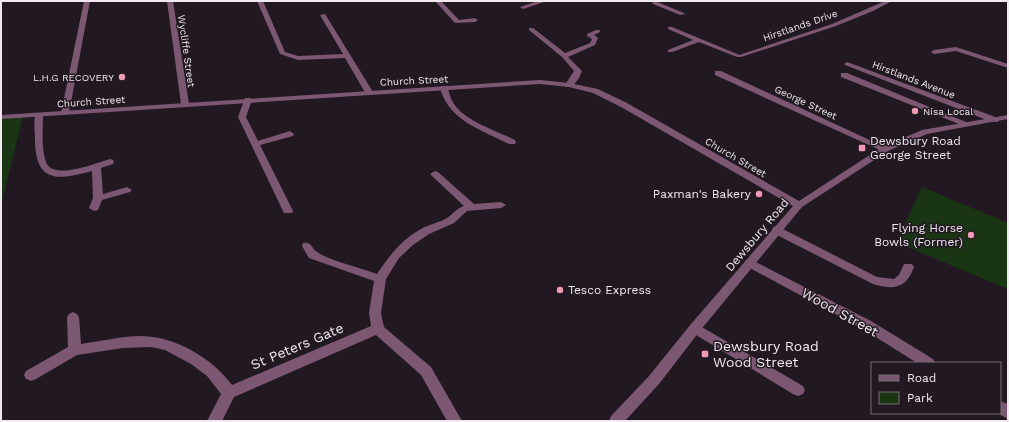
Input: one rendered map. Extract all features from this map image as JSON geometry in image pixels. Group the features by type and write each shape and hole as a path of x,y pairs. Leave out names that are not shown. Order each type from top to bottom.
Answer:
{"street":[{"path":"65,113 87,1"},
{"name":"Wycliffe Street","path":"170,1 185,104"},
{"path":"260,1 282,53 298,58 346,56"},
{"path":"438,1 457,22 475,20"},
{"path":"523,7 544,1"},
{"name":"Hirstlands Drive","path":"698,40 739,56 829,27 869,12 889,1"},
{"path":"655,3 682,14"},
{"path":"323,15 346,56 369,92"},
{"path":"670,28 698,40"},
{"path":"531,29 564,56 578,71 575,78 569,85"},
{"path":"564,56 593,44 595,38 589,35 598,31"},
{"path":"670,51 698,40"},
{"path":"934,52 956,49 1008,66"},
{"name":"Hirstlands Avenue","path":"847,64 995,120"},
{"name":"George Street","path":"718,73 885,149"},
{"path":"844,75 967,124"},
{"name":"Church Street","path":"1,117 540,82 569,85 595,91 624,105 799,205"},
{"path":"444,88 448,100 454,110 471,121 512,142"},
{"path":"248,100 242,117 288,211"},
{"path":"39,115 41,163 46,171 54,174 65,174 110,162"},
{"name":"Dewsbury Road","path":"616,421 654,380 694,328 799,205 885,149 925,132 1008,117"},
{"path":"255,144 290,134"},
{"path":"94,208 98,198 96,166"},
{"path":"435,174 472,206"},
{"path":"98,198 127,190"},
{"path":"455,421 426,371 378,329 375,313 380,279 395,254 425,231 450,221 464,210 472,206 501,205"},
{"path":"777,230 873,280 887,283 899,282 906,275 908,267"},
{"path":"307,246 313,255 380,279"},
{"name":"Wood Street","path":"750,263 867,325 926,362"},
{"path":"73,317 75,350"},
{"path":"694,328 798,390"},
{"name":"St Peters Gate","path":"229,393 378,329"},
{"path":"31,375 75,350 145,342 170,346 204,365 218,378 229,393 214,421"}],"green space":[{"path":"23,116 1,205 1,117"},
{"path":"922,187 1008,223 1008,289 907,247 898,239"}],"place":[{"name":"L.H.G RECOVERY","path":"122,77"},
{"name":"Nisa Local","path":"915,111"},
{"name":"Dewsbury Road George Street","path":"862,148"},
{"name":"Paxman's Bakery","path":"759,194"},
{"name":"Flying Horse Bowls (Former)","path":"971,235"},
{"name":"Tesco Express","path":"560,290"},
{"name":"Dewsbury Road Wood Street","path":"705,354"}]}
